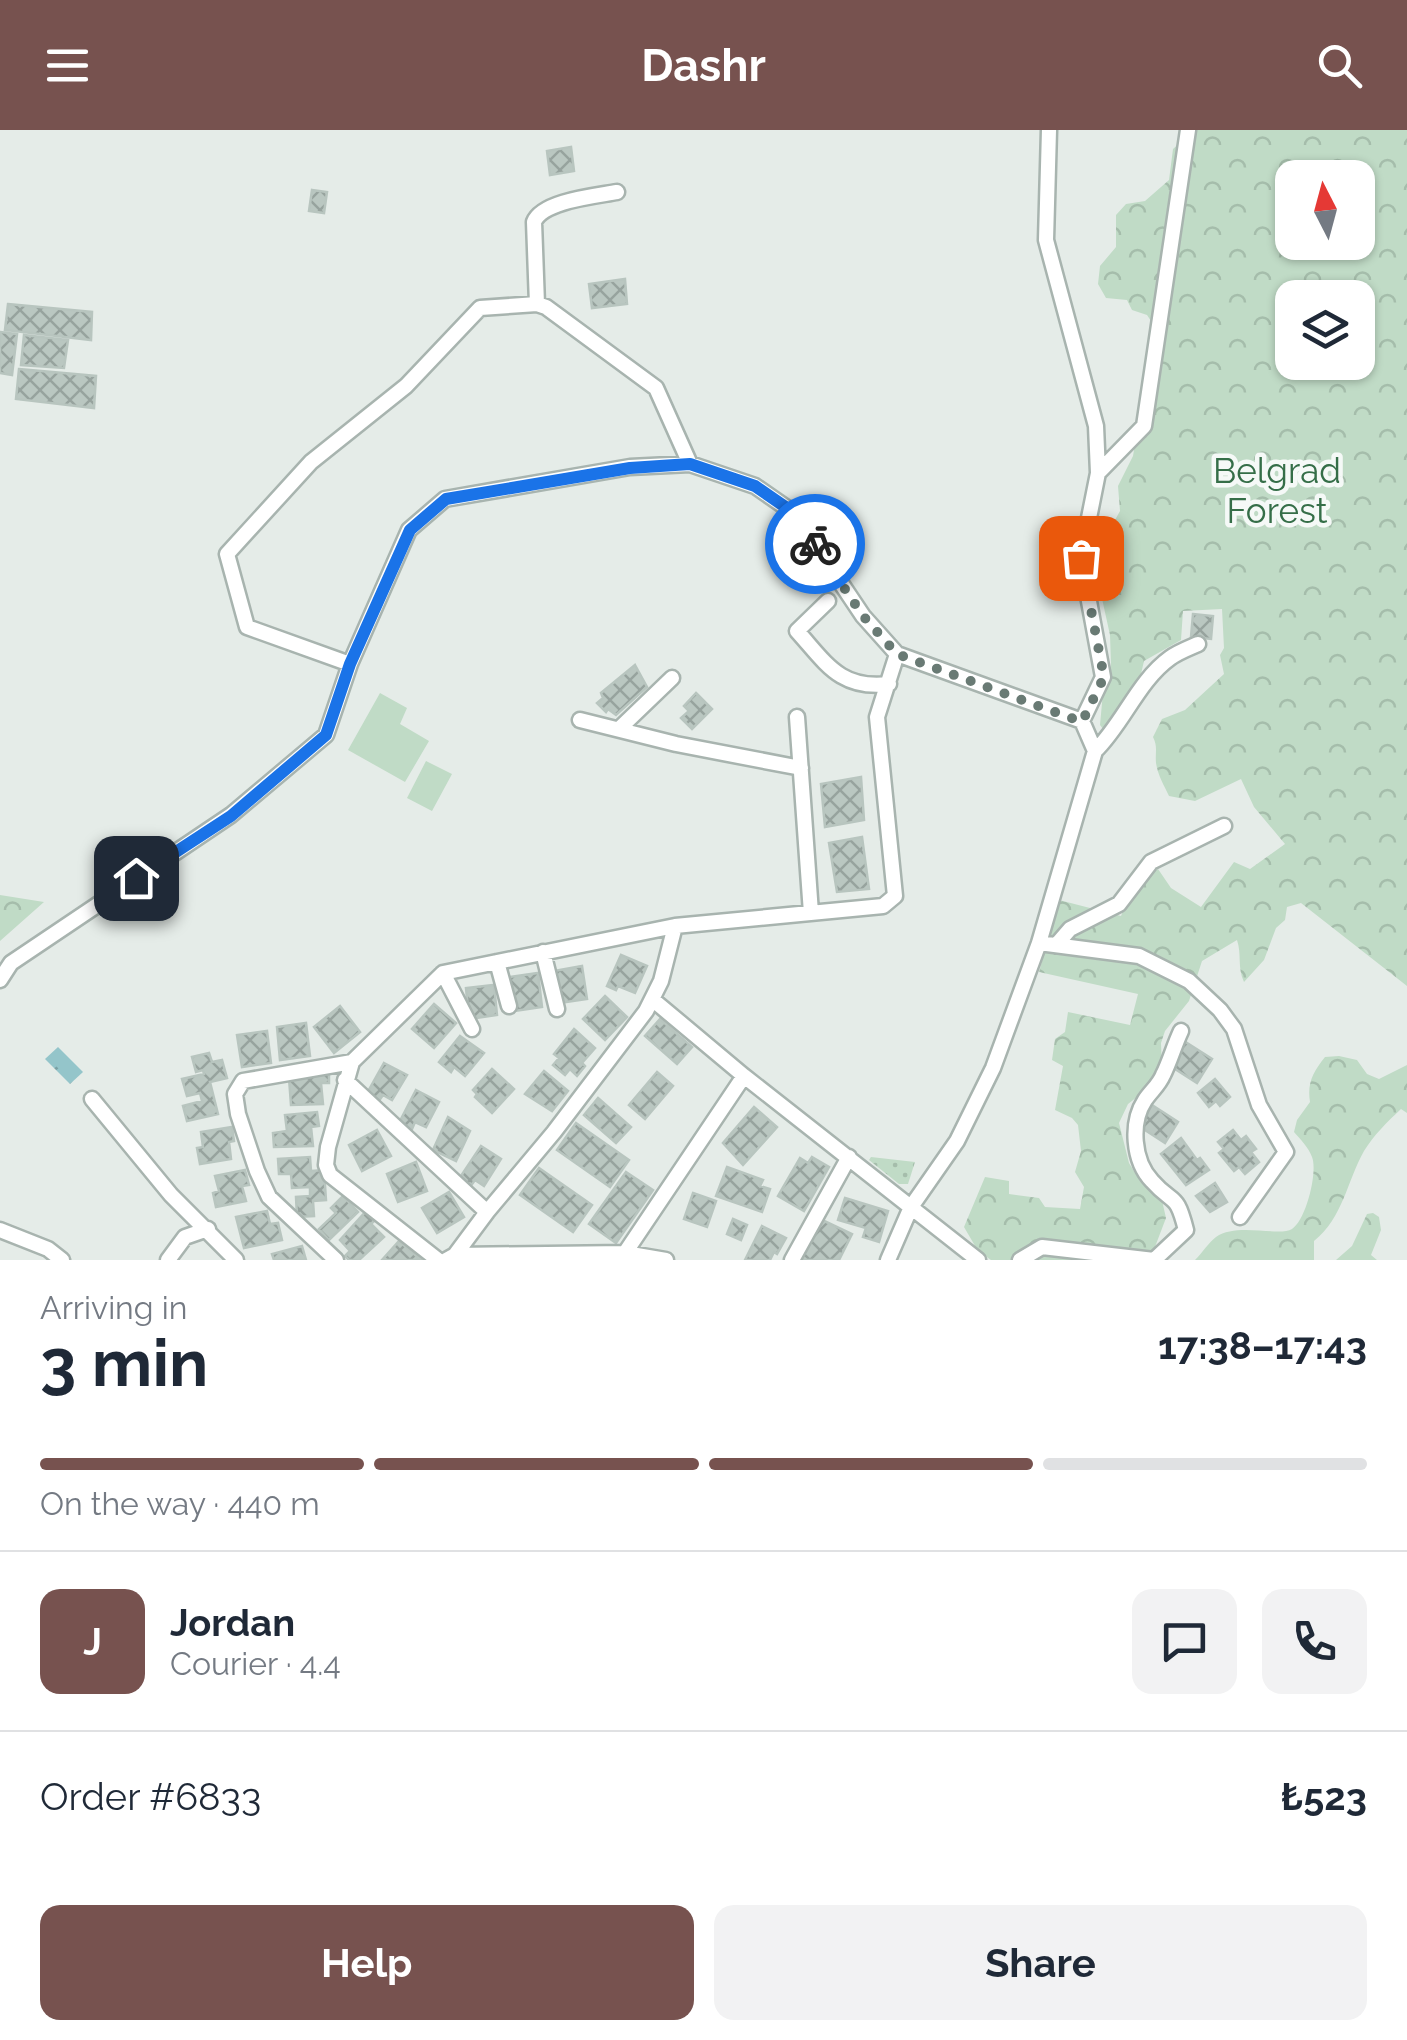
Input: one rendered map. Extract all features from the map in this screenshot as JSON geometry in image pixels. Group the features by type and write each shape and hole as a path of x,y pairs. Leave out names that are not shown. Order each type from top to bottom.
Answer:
{"street":[{"path":"1049,130 1046,240 1096,426 1098,472 1081,558 1104,677 1082,722"},
{"path":"1098,472 1144,426 1188,130"},
{"path":"536,304 537,214 547,208 617,192"},
{"path":"350,664 247,627 227,554 311,462 406,386 480,308 536,304 546,307 656,388 690,464"},
{"path":"0,980 11,963 231,816 326,735 350,664 410,530 446,499 630,468 690,464 755,486 794,513 863,616 897,654 1082,722 1095,751"},
{"path":"828,601 797,630 836,674 866,687 888,684"},
{"path":"888,1260 911,1206 958,1141 993,1068 1039,943 1095,751 1112,734 1151,677 1170,658 1198,644"},
{"path":"438,1260 330,1176 326,1165 328,1146 352,1062 444,973 675,926 882,906 895,896 876,717 897,654"},
{"path":"620,728 672,678"},
{"path":"797,717 812,913"},
{"path":"580,720 676,744 801,768"},
{"path":"1057,944 1070,929 1118,904 1151,862 1224,826"},
{"path":"450,1258 554,1132 652,999 662,981 675,926"},
{"path":"1039,943 1114,951 1157,962 1189,981 1227,1018 1240,1043 1259,1105 1286,1152 1240,1217"},
{"path":"543,952 557,1009"},
{"path":"497,962 509,1006"},
{"path":"444,973 472,1028"},
{"path":"652,999 978,1260"},
{"path":"1020,1260 1042,1247 1154,1260 1186,1230 1178,1202 1151,1181 1137,1156 1136,1121 1166,1070 1181,1031"},
{"path":"336,1260 269,1197 256,1171 235,1094 243,1081 352,1062"},
{"path":"624,1256 744,1076"},
{"path":"345,1080 487,1212"},
{"path":"92,1100 171,1195 236,1260"},
{"path":"792,1260 849,1157"},
{"path":"0,1230 48,1249 62,1260"},
{"path":"168,1260 185,1238 208,1230"},
{"path":"450,1258 624,1256 666,1260"}],"green space":[{"name":"Belgrad Forest","path":"1194,130 1407,130 1407,986 1301,903 1287,907 1285,920 1276,928 1264,960 1244,982 1237,940 1202,961 1189,1001 1165,1031 1161,1043 1162,1068 1146,1090 1128,1104 1119,1123 1129,1163 1137,1176 1161,1196 1166,1218 1150,1260 991,1260 978,1251 964,1227 985,1177 1009,1181 1009,1194 1039,1198 1045,1207 1080,1209 1084,1187 1075,1172 1081,1151 1078,1125 1055,1110 1063,1066 1052,1060 1055,1039 1065,1032 1068,1012 1130,1025 1138,994 1039,972 1059,900 1121,916 1133,886 1158,869 1171,888 1201,907 1234,862 1250,869 1285,844 1254,807 1241,779 1195,801 1169,796 1157,768 1153,737 1162,719 1185,710 1224,674 1220,655 1224,648 1222,609 1183,611 1181,640 1144,661 1138,687 1109,728 1100,725 1111,665 1110,635 1099,585 1103,565 1098,551 1120,511 1118,486 1133,456 1155,327 1147,315 1132,310 1127,300 1106,298 1098,284 1100,266 1116,247 1116,215 1126,204 1145,201 1169,180 1173,149"},
{"path":"380,693 407,708 400,724 429,741 405,782 348,750"},
{"path":"426,761 452,774 432,811 407,798"},
{"path":"0,895 44,902 0,941"},
{"path":"1325,1057 1357,1060 1367,1074 1379,1079 1407,1065 1407,1113 1401,1109 1364,1151 1332,1221 1314,1241 1314,1260 1195,1260 1213,1239 1225,1233 1286,1231 1297,1224 1310,1195 1313,1164 1309,1150 1294,1132 1297,1120 1310,1102 1310,1083 1317,1068"},
{"path":"871,1157 915,1162 908,1184 899,1184 869,1160"},
{"path":"1367,1214 1379,1217 1381,1230 1371,1255 1377,1260 1336,1260 1352,1246"}],"water":[{"path":"58,1047 83,1072 70,1084 45,1059"}],"building":[{"path":"571,147 574,171 550,175 547,151"},
{"path":"312,190 327,192 324,213 309,211"},
{"path":"625,279 627,304 592,308 589,284"},
{"path":"8,304 92,312 91,340 5,330"},
{"path":"0,332 17,334 12,375 0,373"},
{"path":"24,335 68,340 64,368 21,365"},
{"path":"19,369 96,376 94,408 16,399"},
{"path":"1193,614 1213,616 1211,639 1191,637"},
{"path":"635,665 647,687 616,715 608,709 606,712 597,703 603,698 601,693"},
{"path":"696,693 712,709 692,729 681,718 689,711 684,706"},
{"path":"861,777 864,820 825,827 821,784"},
{"path":"862,837 869,889 837,892 829,843"},
{"path":"621,955 647,966 635,993 607,986"},
{"path":"582,966 587,999 559,1003 554,971"},
{"path":"538,973 542,1007 514,1011 509,977"},
{"path":"494,985 497,1015 469,1019 466,988"},
{"path":"605,996 627,1017 605,1040 583,1019"},
{"path":"434,1004 456,1023 434,1048 412,1029"},
{"path":"340,1006 360,1032 334,1053 314,1027"},
{"path":"660,1019 692,1047 677,1064 645,1036"},
{"path":"306,1023 310,1056 280,1060 277,1027"},
{"path":"574,1029 595,1048 577,1076 570,1069 565,1075 553,1065 559,1058 554,1054"},
{"path":"267,1031 271,1063 242,1067 237,1035"},
{"path":"460,1036 484,1053 465,1076 454,1067 451,1072 439,1062"},
{"path":"1184,1041 1212,1059 1197,1083 1169,1065"},
{"path":"209,1053 212,1062 222,1060 227,1078 210,1082 218,1114 187,1121 183,1106 202,1101 200,1093 187,1096 182,1079 204,1074 203,1070 196,1072 192,1057"},
{"path":"384,1063 407,1075 392,1100 383,1095 378,1102 366,1095"},
{"path":"492,1069 514,1089 492,1113 473,1090"},
{"path":"329,1071 329,1083 321,1083 323,1104 291,1105 289,1078"},
{"path":"544,1071 568,1091 552,1111 525,1094"},
{"path":"657,1072 673,1086 645,1119 629,1105"},
{"path":"1215,1079 1230,1097 1220,1106 1216,1101 1209,1107 1198,1093"},
{"path":"416,1090 439,1102 426,1127 415,1122 412,1129 399,1123"},
{"path":"598,1098 631,1127 616,1143 584,1115"},
{"path":"1152,1105 1178,1122 1165,1143 1139,1126"},
{"path":"754,1107 777,1127 743,1165 723,1143"},
{"path":"317,1112 319,1126 311,1127 313,1146 274,1147 273,1133 287,1131 285,1115"},
{"path":"448,1117 470,1131 456,1161 433,1150"},
{"path":"576,1123 629,1160 610,1187 557,1150"},
{"path":"232,1127 231,1159 200,1164 197,1148 203,1147 201,1132"},
{"path":"377,1130 391,1156 362,1171 349,1145"},
{"path":"1233,1130 1241,1140 1246,1136 1256,1149 1251,1152 1259,1162 1245,1174 1239,1167 1234,1171 1219,1153 1224,1149 1218,1142"},
{"path":"1181,1138 1209,1170 1186,1185 1161,1154"},
{"path":"481,1146 501,1159 484,1186 475,1180 470,1187 459,1179"},
{"path":"310,1157 311,1171 324,1170 326,1200 313,1201 314,1216 297,1217 296,1197 310,1196 310,1187 292,1188 291,1174 279,1174 278,1159"},
{"path":"812,1157 829,1167 804,1211 778,1196 800,1158 808,1163"},
{"path":"416,1162 427,1191 398,1202 387,1174"},
{"path":"727,1167 763,1180 760,1186 770,1189 762,1212 716,1196"},
{"path":"539,1168 592,1205 573,1232 520,1195"},
{"path":"245,1170 249,1185 242,1186 246,1201 216,1207 213,1193 219,1191 215,1176"},
{"path":"626,1172 653,1190 616,1243 589,1224"},
{"path":"1215,1183 1227,1202 1210,1212 1196,1196"},
{"path":"449,1192 464,1217 437,1233 422,1208"},
{"path":"693,1193 716,1201 707,1227 684,1219"},
{"path":"343,1196 358,1212 329,1240 319,1229 336,1213 331,1208"},
{"path":"845,1198 888,1211 879,1242 863,1237 866,1228 838,1220"},
{"path":"367,1210 376,1219 371,1224 384,1237 359,1260 349,1260 345,1256 350,1251 340,1240"},
{"path":"267,1211 270,1224 278,1223 282,1240 244,1248 236,1217"},
{"path":"733,1219 747,1225 741,1240 727,1234"},
{"path":"820,1219 852,1234 839,1260 800,1260"},
{"path":"762,1226 786,1238 770,1260 745,1260"},
{"path":"399,1241 421,1260 382,1260"},
{"path":"302,1246 306,1260 274,1260 272,1254"}],"way so far":[{"path":"815,544 863,616 897,654 1082,722 1104,677 1081,558"}],"route":[{"path":"136,878 231,816 326,735 350,664 410,530 446,499 630,468 690,464 755,486 794,513 815,544"}]}
